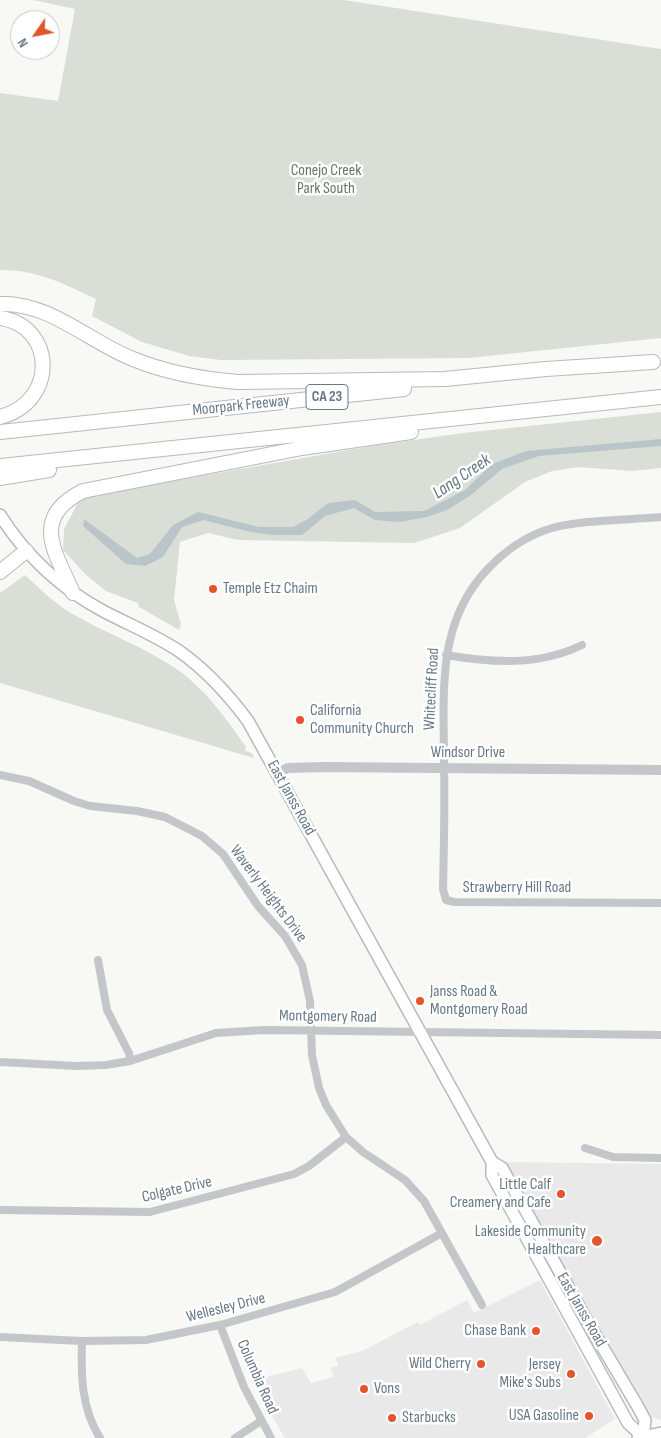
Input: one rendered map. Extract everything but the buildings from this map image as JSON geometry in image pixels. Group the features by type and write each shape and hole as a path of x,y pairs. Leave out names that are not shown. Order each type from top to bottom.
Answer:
{"highway":[{"path":"0,304 28,306 134,360 174,373 213,380 238,382 407,381 657,362"},
{"path":"0,318 16,322 34,339 40,352 43,374 40,385 31,401 18,410 0,417"},
{"name":"Moorpark Freeway","path":"0,432 657,362"},
{"name":"CA 23","path":"1,474 245,441 661,397"},
{"path":"73,593 54,552 51,537 54,519 58,511 65,502 83,491 302,448 380,438 522,413"},
{"path":"0,572 26,551"}],"main road":[{"name":"East Janss Road","path":"0,515 26,551 50,575 73,593 105,612 167,643 198,665 241,711 277,772 492,1162 492,1175 575,1327 630,1426 641,1438"},
{"name":"East Janss Road","path":"492,1162 502,1168 645,1420 641,1438"},
{"path":"563,1303 571,1308 578,1317 586,1319"},
{"path":"575,1327 583,1328 589,1336 598,1339"},
{"path":"641,1438 661,1433"}],"street":[{"name":"Whitecliff Road","path":"444,768 444,692 448,642 458,612 469,592 489,567 515,546 541,532 561,526 661,516"},
{"path":"446,655 480,660 537,660 552,658 582,645"},
{"name":"Windsor Drive","path":"277,772 288,768 661,770"},
{"name":"Strawberry Hill Road","path":"444,768 442,889 446,900 454,902 661,903"},
{"name":"Waverly Heights Drive","path":"0,775 45,787 74,802 165,817 202,836 223,854 258,906 294,949 307,979 312,1031 312,1055 319,1088 326,1105 346,1137 363,1152 405,1180 415,1189 482,1305"},
{"path":"98,960 107,1010 129,1053 130,1061"},
{"name":"Montgomery Road","path":"0,1062 77,1066 130,1061 216,1033 264,1030 661,1035"},
{"name":"Colgate Drive","path":"0,1210 150,1212 294,1174 309,1166 346,1137"},
{"path":"585,1148 613,1157 661,1158"},
{"name":"Wellesley Drive","path":"0,1338 82,1341 146,1340 220,1325 335,1292 442,1233"},
{"name":"Columbia Road","path":"220,1325 235,1368 271,1438"},
{"path":"82,1341 84,1398 89,1419 100,1438"},
{"path":"234,1438 261,1421"}],"shaded area":[{"path":"661,439 661,446 539,456 502,469 471,495 447,510 427,517 399,522 375,520 354,508 325,516 302,535 273,535 251,532 203,520 182,527 163,557 145,566 126,564 83,526 84,519 137,558 150,554 173,525 198,512 259,527 293,527 308,519 328,503 355,500 375,512 424,511 465,490 492,464 526,451"},
{"path":"504,1162 661,1164 661,1420 647,1416 583,1306"},
{"path":"540,1280 615,1419 585,1438 285,1438 251,1381 302,1368 311,1383 334,1377 330,1368 339,1366 335,1358 362,1351 418,1322 420,1325 467,1300 474,1313"}],"green space":[{"name":"Conejo Creek Park South","path":"33,0 344,0 661,49 661,338 469,358 221,360 189,356 142,342 92,316 96,299 50,278 26,272 0,270 0,93 58,101 75,9"},
{"path":"661,412 661,468 632,471 578,467 552,471 525,482 460,528 414,543 238,540 208,533 180,542 174,600 181,624 179,630 139,607 138,603 106,591 85,574 63,550 64,529 81,497 371,446 463,433"},
{"path":"25,575 69,612 154,655 181,672 216,707 246,747 245,751 252,753 254,758 0,683 0,593"}],"place":[{"name":"Temple Etz Chaim","path":"213,589"},
{"name":"California Community Church","path":"300,720"},
{"name":"Janss Road & Montgomery Road","path":"420,1001"},
{"name":"Little Calf Creamery and Cafe","path":"561,1194"},
{"name":"Lakeside Community Healthcare","path":"597,1241"},
{"name":"Chase Bank","path":"536,1331"},
{"name":"Wild Cherry","path":"481,1364"},
{"name":"Jersey Mike's Subs","path":"571,1374"},
{"name":"Vons","path":"364,1389"},
{"name":"USA Gasoline","path":"589,1416"},
{"name":"Starbucks","path":"392,1418"}],"water label":[{"name":"Lang Creek","path":"462,477"}]}
